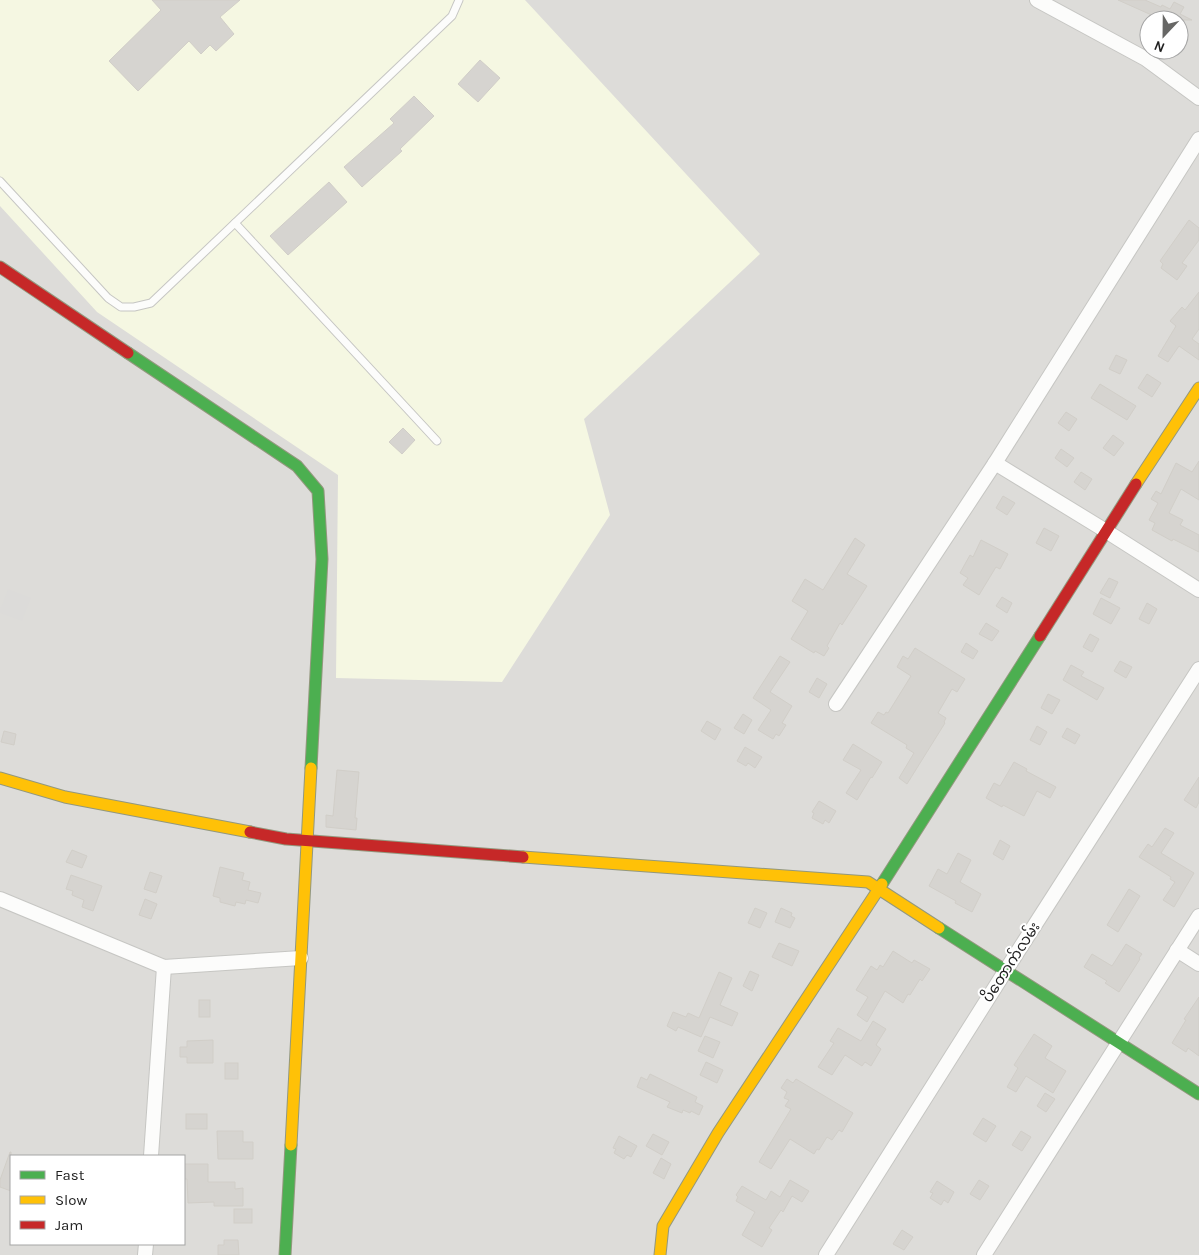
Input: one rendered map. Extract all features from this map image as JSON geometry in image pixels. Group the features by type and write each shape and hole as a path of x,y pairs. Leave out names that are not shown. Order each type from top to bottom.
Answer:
{"street":[{"path":"1047,2 1146,59 1199,98"},
{"path":"836,704 995,463 1199,139"},
{"path":"0,267 297,466 318,491 322,559 285,1255"},
{"path":"660,1255 663,1226 703,1158 880,889 1106,531 1199,388"},
{"path":"995,463 1199,590"},
{"name":"ပိတောက်လမ်း","path":"826,1255 1199,669"},
{"path":"0,778 65,797 286,838 868,882 1199,1094"},
{"path":"0,899 164,968 301,958"},
{"path":"984,1255 1199,916"},
{"path":"1177,950 1199,964"},
{"path":"151,1155 164,968"}],"lane":[{"path":"0,181 108,298 121,307 134,307 151,303 452,16 458,0"},
{"path":"235,223 437,441"}],"shaded area":[{"path":"0,0 1199,0 1199,1255 0,1255"},
{"path":"0,0 525,0 760,254 584,419 610,515 502,682 336,678 338,475 97,312 0,206"},
{"path":"8,589 31,598 22,621 0,613"}],"building":[{"path":"152,0 240,0 220,17 234,34 216,51 210,45 201,54 189,41 138,91 109,61 161,10"},
{"path":"1118,0 1145,0 1170,9 1174,2 1184,7 1182,10 1140,10"},
{"path":"480,60 500,78 478,102 458,84"},
{"path":"414,96 434,116 400,149 402,151 362,187 344,167 394,123 390,119"},
{"path":"329,182 347,202 288,255 270,236"},
{"path":"1189,220 1199,228 1199,240 1182,263 1187,266 1177,280 1161,268 1163,264 1160,261"},
{"path":"1199,292 1199,329 1192,339 1199,344 1199,360 1179,346 1168,362 1158,356 1176,326 1170,321 1182,307 1185,310"},
{"path":"1116,355 1127,360 1120,374 1109,369"},
{"path":"1147,374 1161,383 1152,397 1138,388"},
{"path":"1100,384 1136,406 1127,420 1091,398"},
{"path":"1066,412 1077,419 1069,431 1058,423"},
{"path":"403,428 415,440 402,454 389,442"},
{"path":"1113,435 1124,443 1114,456 1103,448"},
{"path":"1061,449 1074,458 1067,467 1055,458"},
{"path":"1199,461 1199,500 1181,489 1169,513 1183,520 1180,525 1199,535 1199,552 1152,530 1155,523 1149,520 1158,503 1151,499 1156,491 1161,494 1176,463 1192,472"},
{"path":"1081,472 1092,479 1085,490 1074,482"},
{"path":"1003,496 1015,503 1007,515 996,508"},
{"path":"1044,528 1059,536 1051,551 1036,543"},
{"path":"855,538 865,545 847,574 867,586 842,625 840,623 827,646 829,648 824,656 815,651 814,653 791,639 808,611 792,601 805,579 823,590"},
{"path":"981,540 1008,554 1000,569 996,567 979,595 963,585 968,578 960,573 970,555 973,557"},
{"path":"1109,578 1118,582 1110,598 1100,593"},
{"path":"1002,597 1012,603 1007,613 996,606"},
{"path":"1101,598 1120,608 1111,624 1093,614"},
{"path":"1147,603 1157,609 1149,624 1139,619"},
{"path":"986,623 999,631 992,641 979,634"},
{"path":"1090,634 1099,639 1092,652 1083,647"},
{"path":"966,643 978,651 973,659 961,652"},
{"path":"915,648 965,679 957,692 952,689 938,713 946,718 945,723 907,784 899,778 914,753 906,748 907,745 871,723 878,712 884,715 886,712 888,713 911,676 897,667 903,656 908,659"},
{"path":"780,656 790,662 770,692 792,706 782,723 786,725 779,736 776,734 773,739 758,730 771,710 753,698"},
{"path":"1120,661 1132,667 1126,678 1114,671"},
{"path":"1071,665 1084,672 1081,676 1104,688 1097,700 1063,680"},
{"path":"817,678 827,684 819,698 809,692"},
{"path":"1048,694 1060,700 1052,714 1041,708"},
{"path":"743,714 752,720 744,734 734,728"},
{"path":"707,721 721,729 715,740 701,731"},
{"path":"1037,726 1047,732 1040,745 1030,740"},
{"path":"1067,728 1080,735 1075,744 1062,737"},
{"path":"4,731 16,734 14,745 1,742"},
{"path":"853,744 882,762 857,800 846,793 861,770 843,760"},
{"path":"745,747 762,757 755,768 748,763 746,766 737,761"},
{"path":"1014,762 1027,769 1026,771 1056,787 1050,798 1037,791 1024,816 986,798 994,783 1000,786"},
{"path":"337,770 359,772 355,818 357,818 356,830 326,827 326,815 333,816"},
{"path":"1199,777 1199,802 1196,808 1184,800"},
{"path":"819,801 836,811 829,823 825,820 823,824 812,818 814,813 812,812"},
{"path":"1165,828 1174,833 1161,853 1194,873 1174,907 1163,900 1175,882 1170,879 1171,877 1139,857 1148,844 1152,847"},
{"path":"1000,840 1010,846 1003,860 993,854"},
{"path":"72,850 87,856 82,868 66,862"},
{"path":"958,853 971,860 960,882 981,894 972,912 929,886 938,869 947,874"},
{"path":"220,867 244,873 242,880 250,882 248,890 261,893 258,903 246,900 245,904 236,902 235,906 220,902 220,898 213,896"},
{"path":"150,872 162,876 156,893 144,889"},
{"path":"71,875 102,886 93,911 82,907 84,900 72,895 73,891 66,889"},
{"path":"1129,889 1140,896 1118,932 1107,925"},
{"path":"145,899 157,904 151,919 139,915"},
{"path":"755,908 767,913 760,928 748,923"},
{"path":"781,908 792,913 791,916 795,918 790,928 775,922"},
{"path":"779,943 799,951 792,966 772,957"},
{"path":"1126,944 1142,954 1119,992 1105,983 1107,981 1084,967 1092,954 1112,966"},
{"path":"893,951 912,963 914,960 930,969 922,981 920,979 910,995 908,994 903,1003 885,991 867,1022 857,1015 868,997 856,990 871,966 877,970 880,965 883,967"},
{"path":"750,971 759,975 752,991 743,986"},
{"path":"719,972 732,978 720,1005 738,1013 732,1026 710,1017 701,1037 678,1027 676,1031 667,1026 673,1012 686,1017 688,1013 699,1018"},
{"path":"1199,997 1199,1056 1188,1048 1186,1052 1172,1043 1186,1020 1184,1019"},
{"path":"199,1000 210,1000 210,1017 199,1017"},
{"path":"873,1021 886,1029 876,1045 881,1049 871,1066 865,1062 862,1066 845,1055 832,1075 818,1067 834,1043 830,1041 838,1028 861,1041"},
{"path":"1034,1034 1052,1046 1045,1058 1066,1071 1053,1093 1026,1076 1016,1092 1007,1087 1018,1068 1014,1065"},
{"path":"705,1036 720,1042 713,1058 698,1051"},
{"path":"213,1040 213,1063 187,1063 187,1057 180,1057 180,1047 187,1047 187,1041"},
{"path":"706,1062 723,1070 717,1083 700,1075"},
{"path":"225,1063 238,1063 238,1079 225,1079"},
{"path":"650,1074 697,1097 695,1102 703,1106 699,1115 683,1110 682,1113 667,1107 670,1102 637,1087 641,1077 647,1080"},
{"path":"787,1079 793,1083 796,1079 853,1113 842,1132 839,1130 832,1140 827,1137 819,1150 817,1149 814,1154 790,1139 771,1169 759,1162 791,1109 785,1106 789,1100 784,1098 787,1092 781,1088"},
{"path":"1045,1093 1055,1099 1046,1112 1037,1106"},
{"path":"186,1114 207,1114 207,1129 186,1129"},
{"path":"983,1118 996,1126 986,1142 973,1134"},
{"path":"217,1131 243,1131 243,1142 253,1142 253,1159 218,1159"},
{"path":"1021,1131 1031,1137 1022,1151 1012,1145"},
{"path":"653,1134 669,1142 662,1155 646,1146"},
{"path":"619,1136 637,1146 631,1157 627,1155 624,1159 614,1153 616,1149 613,1148"},
{"path":"11,1152 10,1191 0,1187 0,1180"},
{"path":"661,1158 671,1164 664,1179 653,1173"},
{"path":"185,1164 208,1164 208,1182 235,1182 235,1189 243,1188 243,1206 214,1206 214,1202 188,1203 187,1179 185,1179"},
{"path":"790,1180 809,1191 802,1202 792,1196 783,1212 781,1210 769,1228 772,1230 762,1247 742,1235 755,1212 736,1201 738,1197 736,1195 742,1186 766,1200 771,1191 780,1197"},
{"path":"979,1180 989,1186 980,1200 970,1194"},
{"path":"937,1181 954,1192 948,1203 944,1200 941,1205 930,1198 933,1193 930,1192"},
{"path":"234,1209 252,1209 252,1223 234,1223"},
{"path":"902,1230 913,1237 904,1250 893,1244"},
{"path":"224,1240 238,1240 239,1255 218,1255 218,1245 224,1245"}],"traffic: fast":[{"path":"128,353 297,466 318,491 322,559 311,768"},
{"path":"882,884 1040,636"},
{"path":"939,928 1199,1094"},
{"path":"285,1255 291,1145"}],"traffic: slow":[{"path":"1136,484 1199,388"},
{"path":"291,1145 311,768"},
{"path":"0,778 65,797 250,832"},
{"path":"523,857 868,882 939,928"},
{"path":"660,1255 663,1226 718,1133 882,884"}],"traffic: jam":[{"path":"0,267 128,353"},
{"path":"1040,636 1136,484"},
{"path":"250,832 286,839 523,857"}]}
